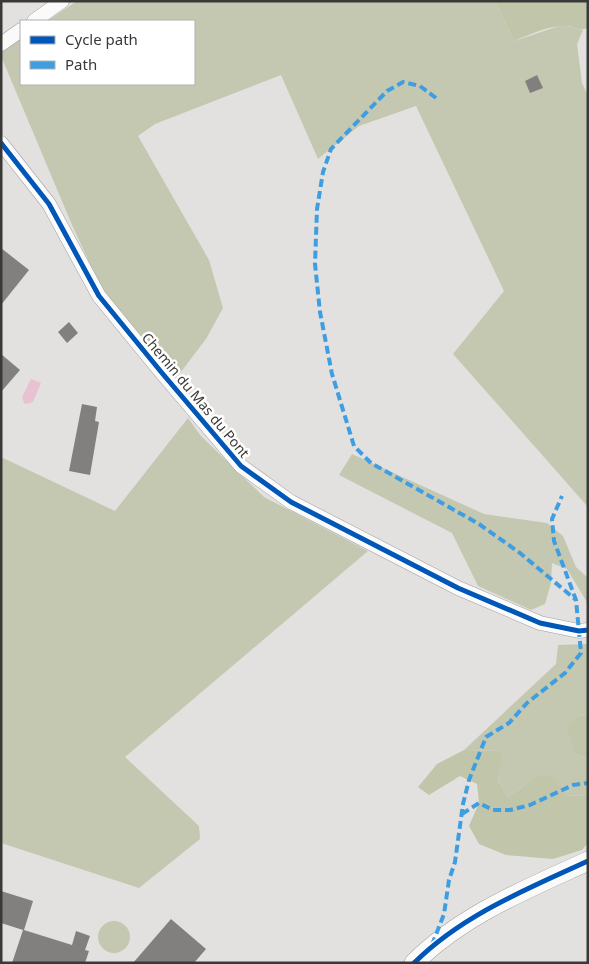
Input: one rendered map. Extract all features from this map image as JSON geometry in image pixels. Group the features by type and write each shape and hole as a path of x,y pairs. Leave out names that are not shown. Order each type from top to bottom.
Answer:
{"street":[{"path":"35,20 62,1"},
{"path":"1,44 20,31"},
{"name":"Chemin du Mas du Pont","path":"1,143 49,204 99,296 241,466 290,502 458,588 540,622 579,631 588,630"},
{"path":"414,963 448,934 478,914 588,861"}],"green space":[{"path":"77,1 495,1 514,41 562,25 583,30 577,44 582,83 588,96 588,507 453,354 504,291 416,106 359,126 318,159 281,75 155,124 138,136 209,260 223,308 206,339 174,381 102,290 72,225 1,56 1,52 20,39 20,85 195,85 195,20 48,20"},
{"path":"495,1 588,1 588,28 554,27 514,41"},
{"path":"188,418 201,436 264,497 368,551 125,757 199,826 200,839 139,888 1,843 1,457 115,511"},
{"path":"352,454 484,514 547,523 563,536 576,567 588,578 588,604 567,569 552,563 551,583 545,604 531,610 478,586 452,533 339,475"},
{"path":"588,644 588,715 579,716 576,754 588,759 588,792 583,796 564,795 533,779 508,797 498,781 501,751 464,750 556,664 558,645"},
{"path":"588,715 588,759 576,754 567,729 579,716"},
{"path":"464,750 502,751 498,781 508,797 533,779 545,775 558,781 564,795 583,796 588,792 588,843 582,850 553,859 506,855 479,844 469,826 479,803 477,784 460,776 429,795 418,787 437,764"},
{"path":"114,921 120,922 125,926 129,931 129,943 125,948 120,952 114,953 108,952 103,948 99,943 98,937 99,931 103,926 108,922"}],"shaded area":[{"path":"31,379 41,383 33,402 26,404 22,397"}],"building":[{"path":"537,75 543,88 530,93 525,81"},
{"path":"1,248 29,270 1,305"},
{"path":"69,322 78,333 67,343 58,332"},
{"path":"1,354 20,370 1,392"},
{"path":"82,404 97,407 95,421 99,422 90,475 69,471"},
{"path":"1,891 33,901 24,930 72,945 76,931 90,936 85,950 89,951 85,963 12,963 23,930 1,923"},
{"path":"171,919 206,949 194,963 133,963"}],"marked path":[{"path":"436,98 420,86 403,82 387,91 331,149 323,172 317,209 315,264 320,312 332,374 354,446 371,463 479,524 520,553 576,600"},
{"path":"432,945 444,914 469,780 486,737 509,723 527,703 565,673 581,653 576,600 554,541 552,519 562,496"},
{"path":"462,814 479,803 493,810 510,810 530,805 573,785 588,783"}],"cycle path":[{"path":"1,143 49,204 99,296 241,466 291,502 458,588 540,623 579,631 588,630"},
{"path":"414,963 453,931 496,904 588,861"}]}
